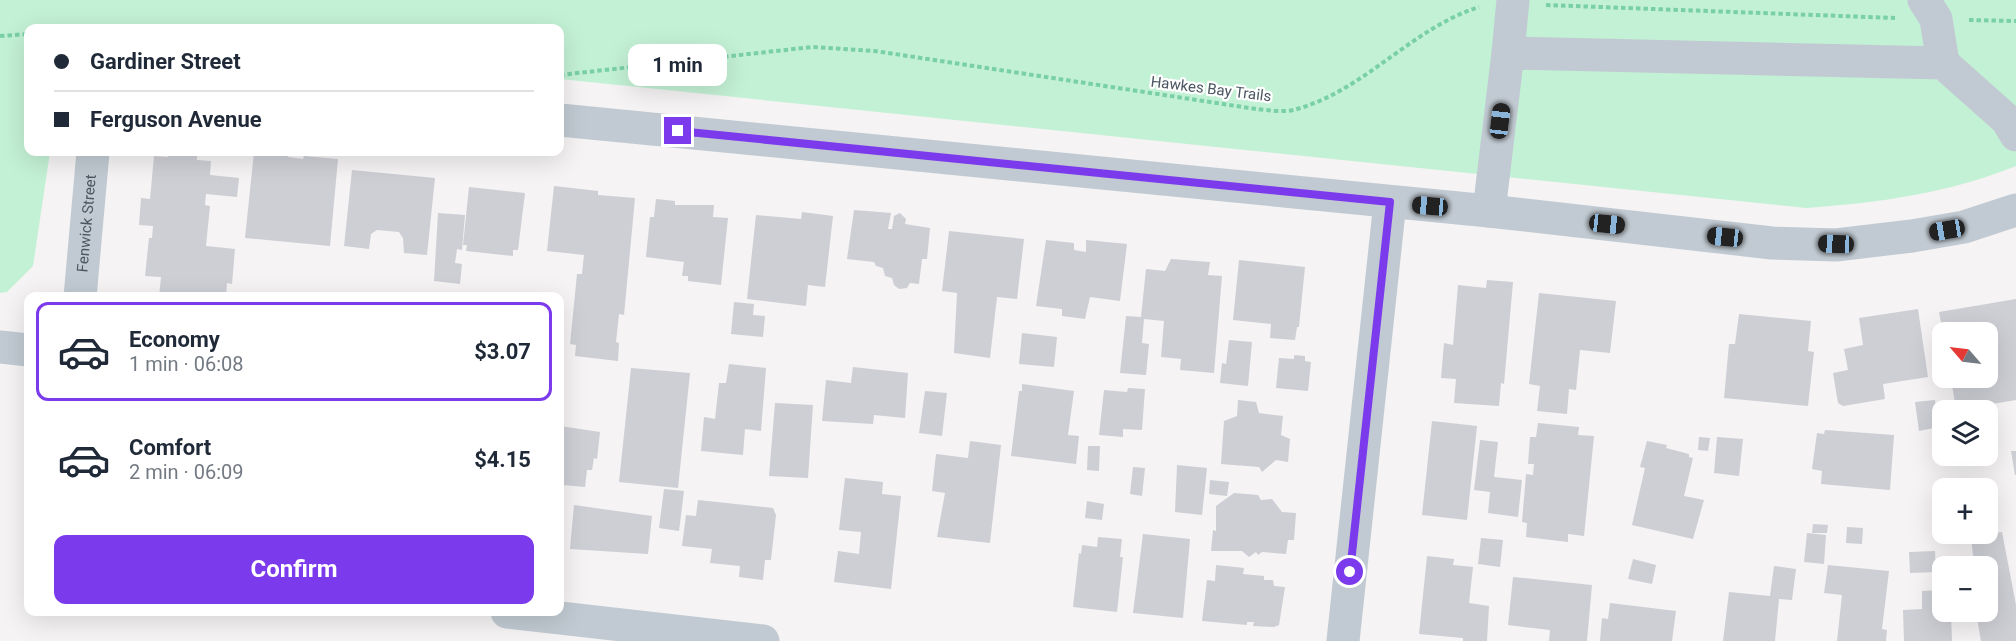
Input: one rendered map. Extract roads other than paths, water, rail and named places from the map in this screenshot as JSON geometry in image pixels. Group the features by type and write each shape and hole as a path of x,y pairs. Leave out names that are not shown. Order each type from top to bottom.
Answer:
{"street":[{"path":"1489,211 1513,2"},
{"path":"1930,10 1943,63 2007,120 2016,135"},
{"path":"1508,53 1943,63"},
{"path":"564,120 1489,211 1772,243 1836,244 1964,227 2016,210"},
{"name":"Fenwick Street","path":"80,292 93,156"},
{"path":"1343,641 1390,202"},
{"path":"0,347 24,350"},
{"path":"542,616 763,641"}]}
